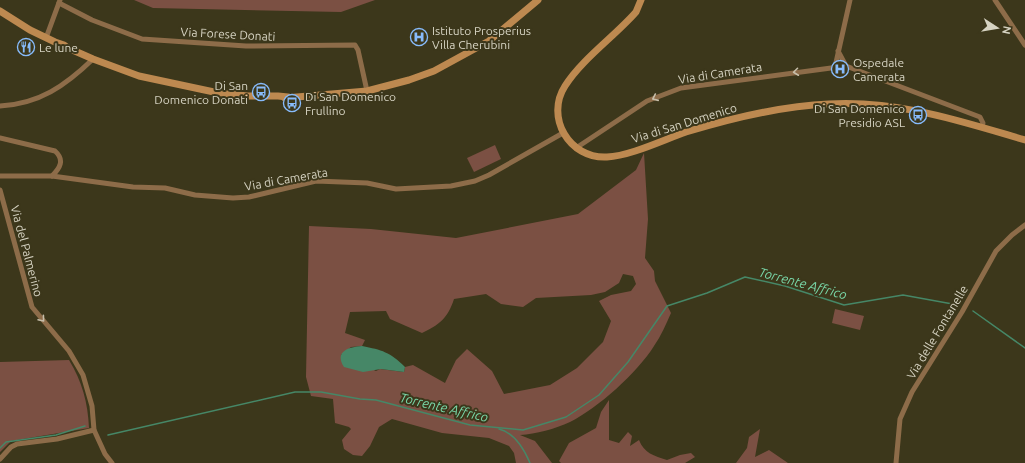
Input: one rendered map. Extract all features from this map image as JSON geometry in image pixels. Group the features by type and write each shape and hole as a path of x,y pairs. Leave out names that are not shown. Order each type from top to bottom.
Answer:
{"main road":[{"path":"0,11 54,42 57,46 68,48 93,60 180,86 214,92 268,97 271,99 367,91 408,80 458,59 489,41 538,0"},
{"path":"562,133 558,111 560,98 565,86 576,71 636,12 641,0"},
{"name":"Via di San Domenico","path":"562,133 576,148 587,154 598,157 619,155 724,120 799,106 858,103 895,106 940,115 1025,140"}],"street":[{"path":"834,67 850,0"},
{"path":"995,0 1025,45"},
{"name":"Via Forese Donati","path":"46,38 60,1 92,20 142,39 246,46 355,45 358,50 367,91"},
{"path":"838,51 846,66 980,117 982,120 982,128"},
{"path":"80,72 83,56"},
{"path":"0,106 21,103 47,95 80,72 93,60"},
{"name":"Via di Camerata","path":"576,148 647,101 680,88 846,66"},
{"name":"Via di Camerata","path":"0,176 52,176 133,187 165,188 195,195 233,198 249,197 316,181 367,182 396,189 451,186 482,178 528,154 562,133"},
{"path":"0,138 55,151 61,158 61,162 52,176"},
{"name":"Via del Palmerino","path":"0,190 32,307 69,351 83,375 90,401 94,430 105,454 112,463"},
{"name":"Via delle Fontanelle","path":"896,463 900,419 912,392 962,312 996,251 1007,239 1025,225"},
{"path":"0,459 11,447 17,444 57,439 94,430"}],"shaded area":[{"path":"134,0 375,0 341,12 153,8"},
{"path":"495,145 501,159 474,172 467,158"},
{"path":"644,153 648,219 645,258 654,271 655,281 671,313 659,338 638,367 616,389 593,408 564,425 539,432 520,435 535,441 552,463 516,463 514,453 509,446 489,438 442,433 392,419 379,427 370,446 362,456 353,455 344,449 342,440 351,429 335,423 333,399 311,396 306,377 309,226 371,229 456,238 578,214 636,170","holes":["623,274 633,276 636,284 631,291 611,295 599,301 611,321 603,342 577,368 550,385 504,394 492,371 467,349 456,360 445,383 413,365 405,367 404,372 380,369 376,371 341,355 351,347 362,346 365,340 345,333 350,312 386,311 390,319 422,333 438,324 446,316 454,299 486,294 501,304 523,307 536,298 591,295 605,292 619,283"]},
{"path":"835,309 864,316 860,330 832,323"},
{"path":"362,346 380,350 395,358 405,367 404,372 381,369 363,372 344,367 341,362 341,357 344,351 352,347"},
{"path":"69,360 84,392 89,428 11,441 0,452 0,362"},
{"path":"609,400 609,440 619,443 628,432 632,436 630,446 639,440 647,451 658,457 667,460 691,453 695,457 685,463 561,463 559,461 569,443 596,428 601,412"},
{"path":"760,429 755,457 769,450 788,463 736,463 747,448 749,437"}],"waterway":[{"name":"Torrente Affrico","path":"108,435 295,392 321,392 360,399 376,400 470,425 523,430 566,417 599,395 628,362 667,306 707,293 745,277 785,286 844,305 903,295 958,305"},
{"name":"Torrente Affrico","path":"973,311 1025,348"},
{"name":"Torrente Affrico","path":"0,448 6,442 56,435 85,426"},
{"path":"499,429 510,434 518,442 530,463"}],"place":[{"name":"Istituto Prosperius Villa Cherubini","path":"419,37"},
{"name":"Le lune","path":"26,47"},
{"name":"Ospedale Camerata","path":"840,69"},
{"name":"Di San Domenico Donati","path":"261,92"},
{"name":"Di San Domenico Frullino","path":"292,103"},
{"name":"Di San Domenico Presidio ASL","path":"918,115"}]}
